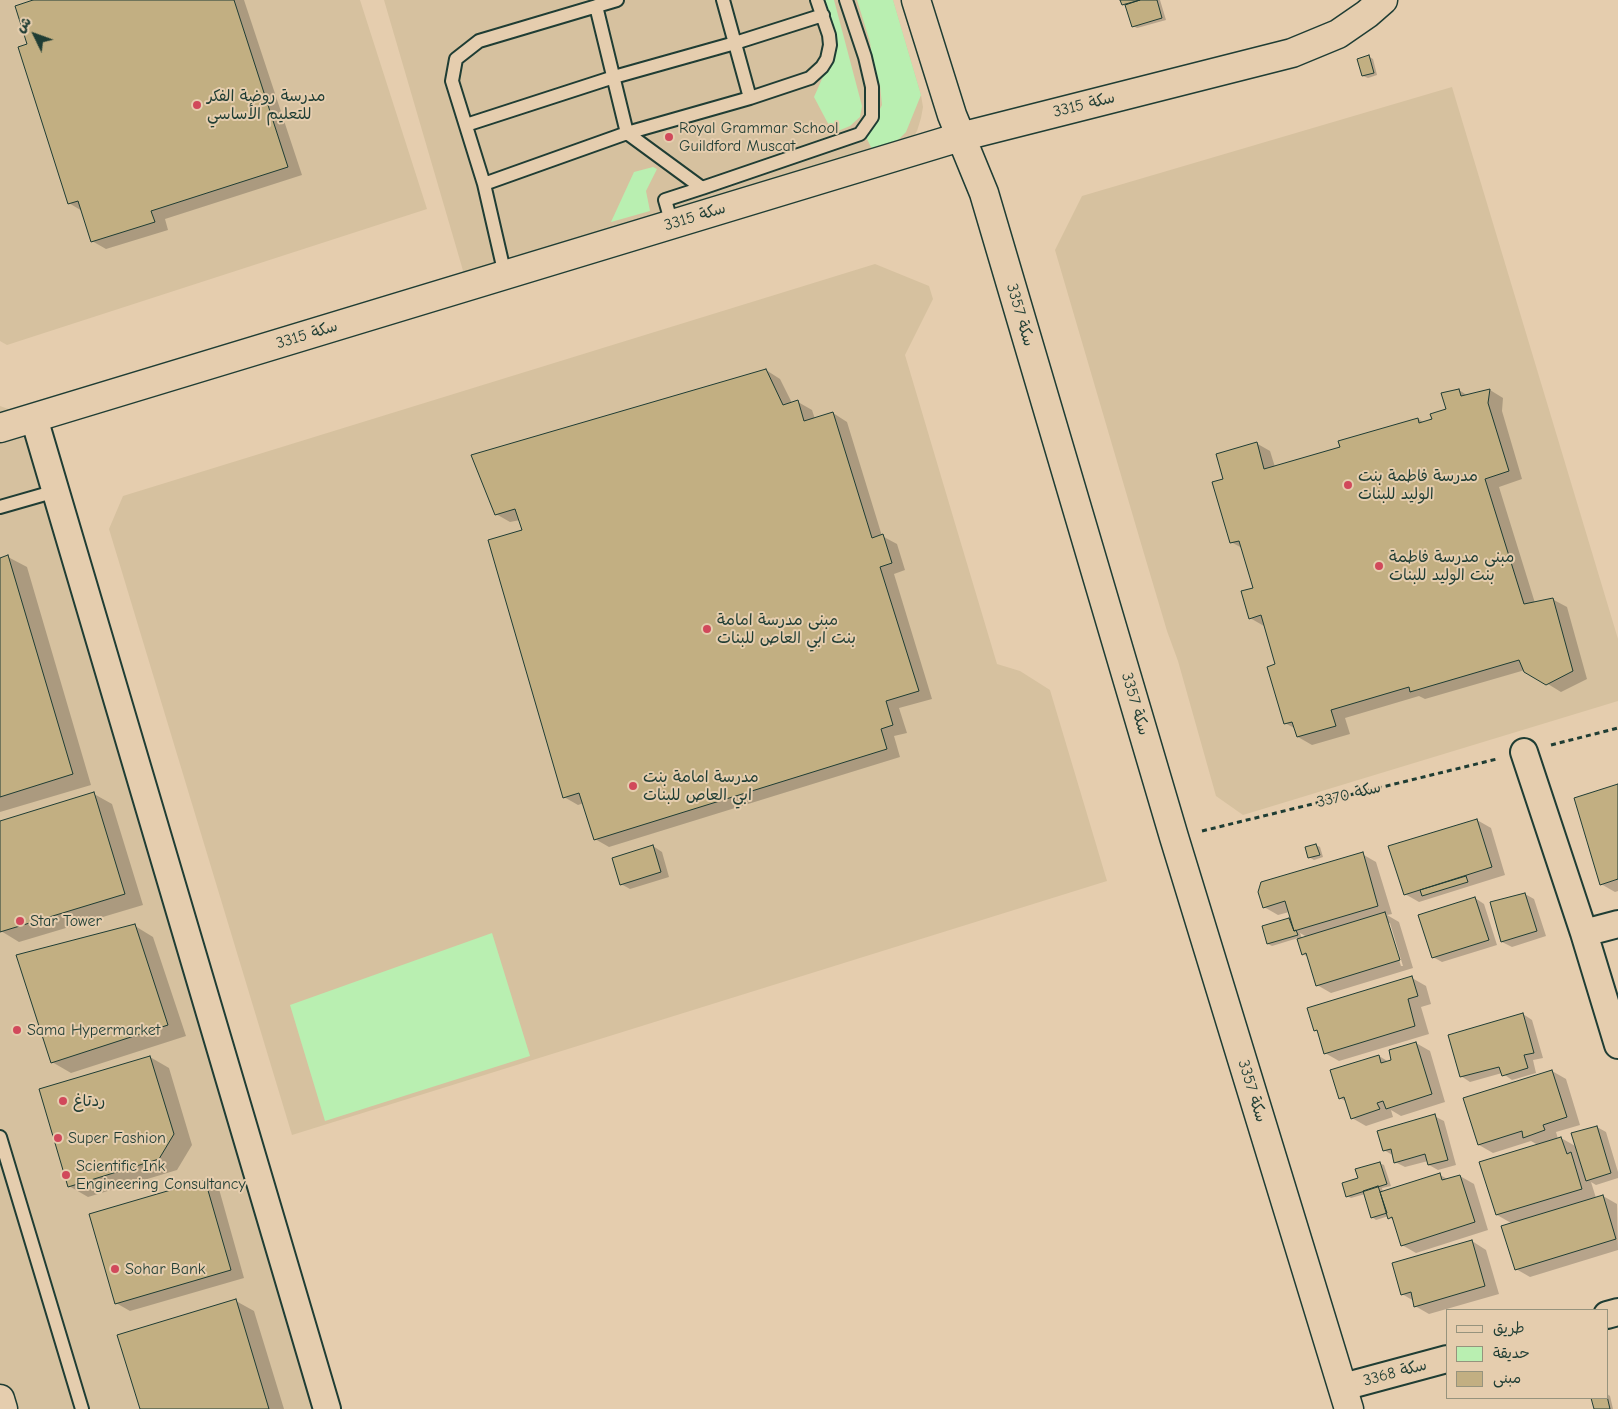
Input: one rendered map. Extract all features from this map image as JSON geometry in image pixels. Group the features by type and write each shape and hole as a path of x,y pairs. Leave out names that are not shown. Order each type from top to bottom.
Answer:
{"street":[{"name":"سكة 3357","path":"916,0 952,115 984,193 1174,837 1346,1398"},
{"name":"سكة 3315","path":"0,428 960,136 1292,53 1338,34 1367,14 1383,0"},
{"path":"34,418 327,1409"},
{"path":"1524,752 1584,933 1618,1045"},
{"path":"1584,933 1618,924"},
{"name":"سكة 3368","path":"1346,1398 1446,1358"},
{"path":"0,1399 3,1409"}],"lane":[{"path":"505,274 484,184 452,81 456,58 479,41 617,0"},
{"path":"723,0 750,98"},
{"path":"484,184 627,133 750,98 810,78 822,67 827,59 830,45 829,35 817,0"},
{"path":"672,224 665,200 860,134 872,116 872,87 865,57 846,0"},
{"path":"596,6 627,133 702,188"},
{"path":"466,125 614,77 735,43 822,15"},
{"path":"0,506 56,491"},
{"path":"0,1137 82,1409"}],"path":[{"name":"سكة 3370","path":"1174,837 1618,728"}],"shaded area":[{"name":"مدرسة روضة الفكر للتعليم الأساسي","path":"0,0 360,0 427,209 7,345 0,341"},
{"name":"Royal Grammar School Guildford Muscat","path":"384,0 893,0 921,95 923,107 921,118 917,131 909,144 464,274"},
{"name":"مدرسة فاطمة بنت الوليد للبنات","path":"1452,87 1618,639 1618,701 1243,815 1216,796 1178,661 1167,631 1055,250 1082,196"},
{"name":"مدرسة امامة بنت ابي العاص للبنات","path":"875,264 929,286 933,299 905,355 997,664 1020,671 1050,690 1107,881 292,1135 109,529 123,496"},
{"path":"0,406 52,425 141,738 338,1409 0,1409"}],"green space":[{"path":"817,0 834,0 862,106 860,117 850,126 833,133 814,97 829,63"},
{"path":"857,0 893,0 921,95 906,132 897,141 872,149 866,137 882,105 880,85 873,65 870,42"},
{"path":"653,167 657,169 646,191 650,211 611,222 634,172"},
{"path":"492,933 530,1056 325,1121 290,1005"}],"building":[{"path":"33,0 234,0 288,167 151,211 155,222 91,242 78,201 68,204 18,47 27,44 15,6"},
{"path":"1120,0 1140,0 1122,5"},
{"path":"1140,0 1157,0 1162,18 1132,27 1125,5"},
{"path":"1369,55 1374,73 1362,76 1357,59"},
{"name":"مبنى مدرسة امامة بنت ابي العاص للبنات","path":"766,369 783,405 798,400 804,421 833,412 872,538 883,534 892,563 880,567 919,691 886,701 893,725 881,729 887,749 594,840 579,793 563,798 488,540 522,530 515,509 495,515 471,455"},
{"name":"مبنى مدرسة فاطمة بنت الوليد للبنات","path":"1459,389 1461,396 1490,389 1488,403 1509,471 1485,479 1524,604 1553,598 1573,671 1546,685 1524,672 1519,660 1410,692 1409,687 1331,710 1336,726 1297,737 1292,722 1284,724 1267,667 1275,664 1261,615 1249,619 1241,591 1253,588 1239,541 1230,543 1212,482 1223,479 1216,454 1257,442 1264,469 1340,447 1338,441 1418,418 1419,423 1432,419 1430,414 1446,409 1441,393"},
{"path":"8,555 73,774 0,797 0,558"},
{"path":"1618,784 1618,879 1600,885 1574,798"},
{"path":"94,792 125,894 0,932 0,821"},
{"path":"1477,819 1492,867 1404,895 1388,846"},
{"path":"1316,844 1320,855 1308,858 1305,847"},
{"path":"653,845 661,872 620,885 612,858"},
{"path":"1363,852 1378,906 1294,931 1285,901 1263,908 1258,892 1261,882"},
{"path":"1466,876 1468,882 1422,896 1420,890"},
{"path":"1525,893 1537,931 1501,942 1490,902"},
{"path":"1475,897 1489,940 1432,958 1418,915"},
{"path":"1385,912 1400,960 1316,986 1306,953 1302,955 1297,939"},
{"path":"1289,918 1294,931 1296,930 1298,935 1267,944 1262,926"},
{"path":"135,924 168,1025 51,1063 16,955"},
{"path":"1412,976 1418,996 1408,999 1415,1026 1324,1054 1317,1030 1314,1031 1307,1008"},
{"path":"1523,1013 1534,1053 1524,1055 1528,1068 1502,1076 1499,1067 1460,1077 1448,1035"},
{"path":"1416,1042 1432,1094 1386,1109 1383,1101 1377,1103 1380,1109 1351,1119 1344,1097 1339,1099 1330,1070 1379,1055 1381,1063 1391,1060 1389,1050"},
{"path":"150,1056 174,1134 159,1159 68,1187 39,1089"},
{"path":"1552,1070 1567,1117 1543,1125 1545,1130 1523,1138 1522,1131 1478,1145 1463,1098"},
{"path":"1435,1114 1448,1160 1428,1165 1425,1154 1394,1163 1391,1149 1383,1151 1377,1131"},
{"path":"1597,1126 1611,1173 1586,1181 1571,1133"},
{"path":"1561,1137 1567,1154 1571,1152 1582,1189 1496,1215 1479,1162"},
{"path":"1380,1162 1387,1184 1346,1197 1342,1183 1358,1178 1355,1169"},
{"path":"1440,1173 1442,1180 1460,1175 1475,1222 1401,1246 1392,1217 1388,1219 1380,1192"},
{"path":"205,1180 231,1270 115,1304 89,1214"},
{"path":"1378,1186 1387,1213 1371,1218 1363,1191"},
{"path":"1603,1195 1616,1239 1515,1270 1501,1226"},
{"path":"1472,1240 1485,1286 1414,1307 1411,1292 1401,1295 1392,1263"},
{"path":"236,1299 269,1409 140,1409 117,1335"},
{"path":"1591,1399 1608,1399 1610,1409 1594,1409"}],"place":[{"name":"مدرسة روضة الفكر للتعليم الأساسي","path":"197,105"},
{"name":"Royal Grammar School Guildford Muscat","path":"669,137"},
{"name":"مدرسة فاطمة بنت الوليد للبنات","path":"1348,485"},
{"name":"مبنى مدرسة فاطمة بنت الوليد للبنات","path":"1379,566"},
{"name":"مبنى مدرسة امامة بنت ابي العاص للبنات","path":"707,629"},
{"name":"مدرسة امامة بنت ابي العاص للبنات","path":"633,786"},
{"name":"Star Tower","path":"20,921"},
{"name":"Sama Hypermarket","path":"17,1030"},
{"name":"ردتاغ","path":"63,1101"},
{"name":"Super Fashion","path":"58,1138"},
{"name":"Scientific Ink Engineering Consultancy","path":"66,1175"},
{"name":"Sohar Bank","path":"115,1269"}]}
